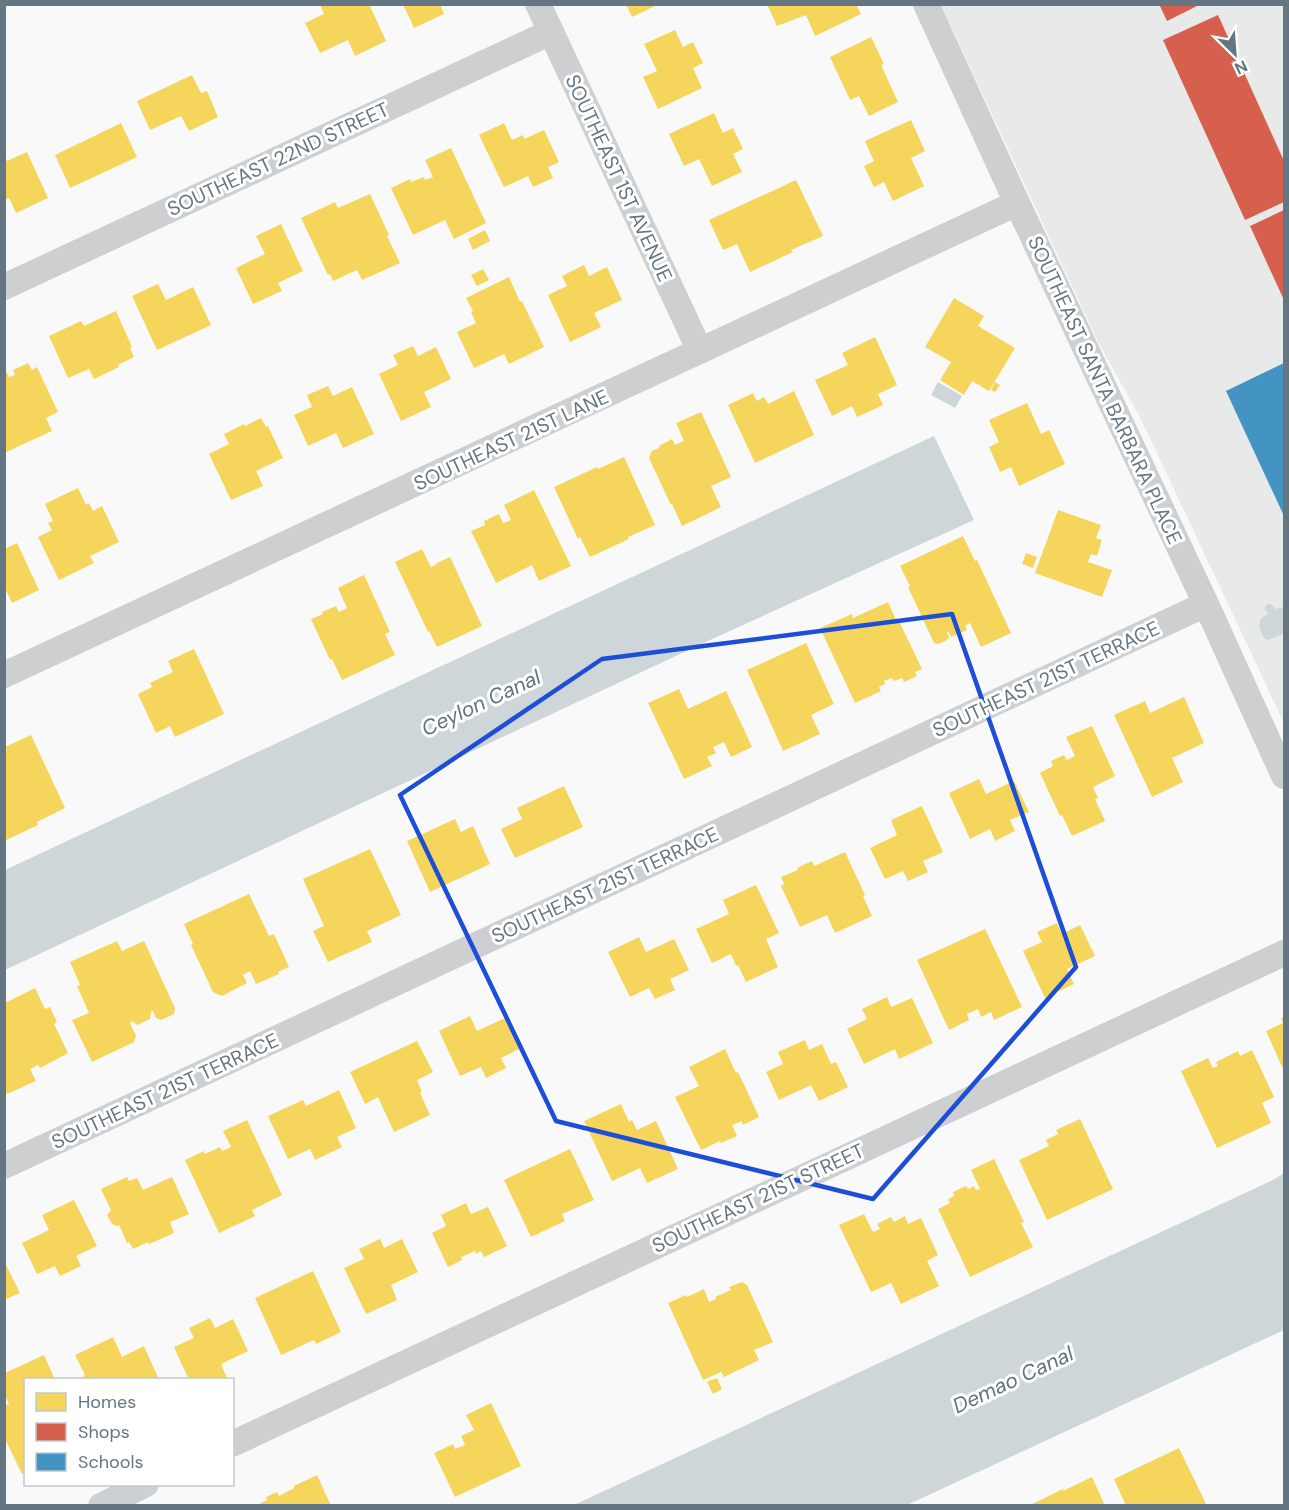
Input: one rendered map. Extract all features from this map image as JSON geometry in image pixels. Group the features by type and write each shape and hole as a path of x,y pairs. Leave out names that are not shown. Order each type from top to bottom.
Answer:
{"street":[{"name":"SOUTHEAST 1ST AVENUE","path":"538,4 700,351"},
{"name":"SOUTHEAST SANTA BARBARA PLACE","path":"926,4 1284,776"},
{"name":"SOUTHEAST 22ND STREET","path":"4,287 551,32"},
{"name":"SOUTHEAST 21ST LANE","path":"4,675 1017,204"},
{"name":"SOUTHEAST 21ST TERRACE","path":"4,1166 1206,604"},
{"name":"SOUTHEAST 21ST STREET","path":"234,1443 1284,953"},
{"path":"101,1506 144,1486"}],"highlighted area":[{"path":"952,614 1076,967 873,1199 556,1121 400,795 602,659"}],"shaded area":[{"path":"941,5 1284,5 1284,723 1140,417 1099,344"}],"water":[{"path":"938,382 962,396 955,408 931,395"},
{"name":"Ceylon Canal","path":"934,436 974,520 710,640 5,970 5,870"},
{"path":"1284,607 1284,633 1268,640 1264,638 1259,627 1261,618"},
{"name":"Demao Canal","path":"1284,1173 1284,1330 907,1505 574,1505 1275,1179"}],"building: Homes":[{"path":"320,4 369,4 386,41 355,56 348,40 320,53 305,23 324,14"},
{"path":"403,4 440,4 444,14 414,28"},
{"path":"626,4 659,4 632,17"},
{"path":"767,4 856,4 861,14 815,36 806,15 777,26"},
{"path":"675,30 683,47 693,42 703,63 693,68 702,88 658,109 643,77 657,71 644,44"},
{"path":"871,37 898,102 869,116 859,96 850,100 830,57"},
{"path":"192,75 201,93 207,91 218,117 189,131 181,116 150,130 137,101"},
{"path":"714,113 723,133 733,128 743,149 733,154 742,172 712,186 699,159 684,166 669,134"},
{"path":"911,120 925,151 911,158 924,186 893,201 884,182 874,187 864,166 874,161 865,141"},
{"path":"121,123 137,157 70,188 55,155"},
{"path":"504,123 512,140 523,135 524,139 544,130 559,162 548,167 553,178 533,187 528,176 504,187 479,135"},
{"path":"451,148 486,223 454,239 445,220 413,235 391,188 410,179 411,182 424,177 425,180 433,177 425,160"},
{"path":"27,152 48,198 16,213 9,198 5,200 5,157 7,161"},
{"path":"796,180 823,236 750,272 737,244 723,250 709,220"},
{"path":"370,194 400,263 362,280 357,270 333,281 301,218 335,202 338,208"},
{"path":"281,224 303,271 278,283 282,291 253,304 236,268 265,254 256,236"},
{"path":"485,230 490,241 473,250 468,239"},
{"path":"584,265 589,276 607,267 622,300 594,313 601,327 570,342 548,295 567,286 562,276"},
{"path":"483,269 489,280 477,286 471,275"},
{"path":"509,277 544,347 509,364 504,354 474,368 457,332 476,323 466,298"},
{"path":"158,284 166,300 193,287 211,325 157,350 132,296"},
{"path":"954,298 984,316 978,326 1015,348 989,391 972,381 964,395 940,380 951,362 925,347"},
{"path":"116,311 134,357 94,379 89,369 68,378 49,336 81,321 84,326"},
{"path":"875,337 897,385 878,394 883,405 857,417 852,406 832,416 815,380 848,365 842,353"},
{"path":"413,346 418,356 436,347 451,379 424,392 431,407 401,421 379,374 398,365 393,355"},
{"path":"28,363 32,370 37,367 58,412 46,418 52,431 4,453 4,367 9,377 15,375 13,370"},
{"path":"995,382 1000,385 995,392 991,390"},
{"path":"328,386 333,396 352,387 374,434 343,448 336,433 308,446 294,415 312,407 307,395"},
{"path":"794,391 814,435 755,463 728,405 753,393 757,401 764,397 768,404"},
{"path":"1027,403 1041,434 1049,430 1065,464 1019,486 1011,467 1000,472 989,447 999,442 989,420"},
{"path":"701,412 731,477 711,486 721,507 682,526 649,458 652,451 672,439 675,445 684,441 676,423"},
{"path":"261,418 266,427 268,426 283,458 256,471 263,486 231,500 209,454 229,444 224,434"},
{"path":"624,457 655,525 590,557 580,537 578,539 554,487"},
{"path":"78,488 86,505 89,503 93,511 102,506 119,542 90,556 94,563 59,580 38,537 52,530 48,523 53,521 45,504"},
{"path":"534,490 571,566 539,581 532,565 496,583 471,531 485,525 484,521 499,514 503,523 511,520 504,505"},
{"path":"1058,510 1101,525 1096,538 1102,540 1097,556 1091,554 1088,562 1112,570 1102,597 1035,573"},
{"path":"963,536 975,561 977,560 1011,633 981,647 970,623 965,626 967,630 951,637 948,631 947,640 938,644 934,643 900,566"},
{"path":"17,543 39,590 12,603 4,586 4,549"},
{"path":"422,549 431,567 450,557 482,626 437,647 395,562"},
{"path":"1026,553 1037,557 1033,568 1022,564"},
{"path":"364,575 390,632 385,634 395,655 342,680 311,619 336,606 339,612 347,608 338,588"},
{"path":"888,602 922,669 915,672 917,676 904,682 902,678 884,681 885,684 879,687 881,691 855,703 820,628 852,614 853,618"},
{"path":"806,643 834,704 811,715 820,734 783,751 747,670"},
{"path":"194,649 224,714 175,737 170,726 156,733 138,694 152,687 150,683 173,672 168,661"},
{"path":"679,689 688,709 726,691 752,747 731,757 724,742 713,747 716,753 707,757 712,766 684,779 648,703"},
{"path":"1184,697 1204,743 1172,758 1183,782 1152,797 1114,715 1145,701 1150,713"},
{"path":"1092,726 1115,776 1093,787 1098,798 1095,799 1105,821 1072,836 1040,773 1053,766 1051,761 1064,755 1067,760 1075,756 1066,737"},
{"path":"31,735 65,808 37,822 38,825 4,841 4,752 7,751 5,747"},
{"path":"979,779 986,794 1014,781 1029,812 1010,820 1015,831 995,841 990,829 970,839 949,793"},
{"path":"564,786 583,827 515,858 501,829 522,819 517,808"},
{"path":"922,806 943,852 923,861 928,872 908,881 903,871 885,879 870,848 897,835 891,820"},
{"path":"455,819 461,832 473,826 490,864 430,892 407,841"},
{"path":"370,849 401,915 367,931 372,942 328,962 313,931 324,926 303,879"},
{"path":"845,852 872,916 835,933 827,915 800,927 781,886 784,884 781,877 812,861 814,866"},
{"path":"756,885 779,933 766,939 778,967 746,982 731,954 712,963 696,929 729,914 723,900"},
{"path":"249,894 269,936 274,934 289,967 256,984 250,971 243,975 247,983 222,996 213,992 184,924"},
{"path":"1057,923 1062,934 1080,925 1095,956 1067,969 1074,984 1045,998 1023,951 1042,942 1037,932"},
{"path":"985,929 1022,1007 994,1020 991,1012 981,1017 978,1009 967,1014 969,1020 949,1030 917,960"},
{"path":"639,937 646,952 674,939 689,970 670,979 675,990 655,999 649,988 630,997 608,952"},
{"path":"117,941 122,951 144,941 175,1008 174,1014 161,1020 156,1018 153,1011 150,1019 137,1025 132,1021 130,1023 136,1036 134,1042 92,1062 72,1020 89,1013 77,986 80,985 70,962"},
{"path":"35,988 45,1009 50,1007 57,1022 54,1024 68,1053 40,1068 38,1065 30,1069 36,1081 7,1094 5,1089 5,1003"},
{"path":"887,997 891,1007 912,998 933,1043 899,1059 895,1049 864,1064 847,1029 867,1019 862,1009"},
{"path":"470,1016 477,1031 505,1018 519,1049 501,1058 506,1068 486,1078 481,1067 460,1076 439,1031"},
{"path":"1284,1017 1284,1071 1266,1031 1283,1023 1281,1018"},
{"path":"805,1040 809,1050 822,1044 831,1064 836,1062 848,1087 819,1101 811,1085 779,1100 766,1072 783,1064 778,1052"},
{"path":"417,1041 433,1072 417,1080 430,1115 394,1132 378,1097 365,1104 350,1072"},
{"path":"725,1049 759,1117 743,1125 742,1121 732,1125 737,1136 701,1150 675,1097 699,1086 689,1067"},
{"path":"1252,1050 1274,1097 1262,1103 1271,1123 1217,1148 1181,1071 1208,1058 1213,1068 1218,1066 1216,1062 1238,1051 1240,1056"},
{"path":"339,1090 356,1128 337,1137 342,1147 315,1160 310,1149 288,1159 268,1116 303,1100 306,1106"},
{"path":"621,1104 629,1122 632,1120 637,1130 656,1121 678,1169 647,1183 640,1168 612,1181 584,1121"},
{"path":"1080,1119 1113,1189 1047,1220 1019,1160 1049,1146 1046,1140 1058,1134 1056,1130"},
{"path":"247,1120 282,1195 252,1210 255,1216 219,1233 185,1160 204,1151 205,1154 220,1147 222,1151 231,1147 223,1131"},
{"path":"570,1149 594,1200 562,1214 565,1221 531,1237 504,1180"},
{"path":"994,1159 1024,1222 1021,1223 1033,1247 970,1277 938,1209 950,1203 948,1199 954,1196 953,1192 966,1186 968,1189 974,1186 976,1190 980,1189 971,1170"},
{"path":"127,1177 129,1181 137,1178 143,1190 172,1177 189,1214 170,1222 174,1233 133,1249 129,1242 127,1243 119,1225 112,1224 107,1215 111,1210 101,1189"},
{"path":"74,1200 97,1246 76,1256 81,1266 60,1276 55,1266 37,1274 22,1243 49,1230 42,1215"},
{"path":"466,1203 471,1214 488,1207 507,1246 484,1257 481,1251 476,1254 475,1251 461,1257 462,1260 448,1267 432,1233 446,1226 441,1215"},
{"path":"864,1214 873,1232 880,1229 877,1224 891,1217 894,1222 905,1216 908,1224 921,1218 938,1255 927,1261 939,1286 901,1304 891,1283 871,1292 839,1225"},
{"path":"380,1239 384,1248 402,1239 418,1272 391,1285 397,1300 366,1314 344,1268 364,1259 359,1249"},
{"path":"4,1261 20,1293 4,1300"},
{"path":"313,1271 341,1332 316,1344 314,1340 281,1355 255,1298"},
{"path":"742,1282 747,1285 773,1342 754,1350 759,1360 724,1377 721,1372 703,1380 668,1303 704,1289 709,1302 731,1290 729,1287"},
{"path":"210,1318 215,1328 233,1319 248,1351 221,1364 227,1378 188,1378 174,1347 194,1338 189,1328"},
{"path":"113,1337 122,1357 144,1346 158,1378 84,1378 85,1375 75,1355"},
{"path":"44,1355 54,1378 24,1378 24,1473 22,1474 4,1437 4,1406 9,1404 5,1395 5,1373"},
{"path":"717,1378 722,1389 713,1394 707,1382"},
{"path":"491,1403 521,1466 455,1497 434,1453 453,1444 455,1449 465,1445 461,1436 474,1430 466,1415"},
{"path":"1179,1448 1207,1506 1173,1506 1172,1503 1168,1506 1126,1506 1114,1479"},
{"path":"317,1475 331,1506 255,1506 267,1500 266,1497 277,1492 279,1496"},
{"path":"1092,1477 1105,1506 1028,1506 1063,1489 1063,1491"}],"building: Shops":[{"path":"1159,4 1201,4 1167,21"},
{"path":"1218,15 1284,161 1284,202 1245,220 1163,40"},
{"path":"1284,210 1284,300 1250,226"}],"building: Schools":[{"path":"1284,363 1284,516 1226,391"}],"waterway":[{"path":"1269,608 1272,611"}]}
